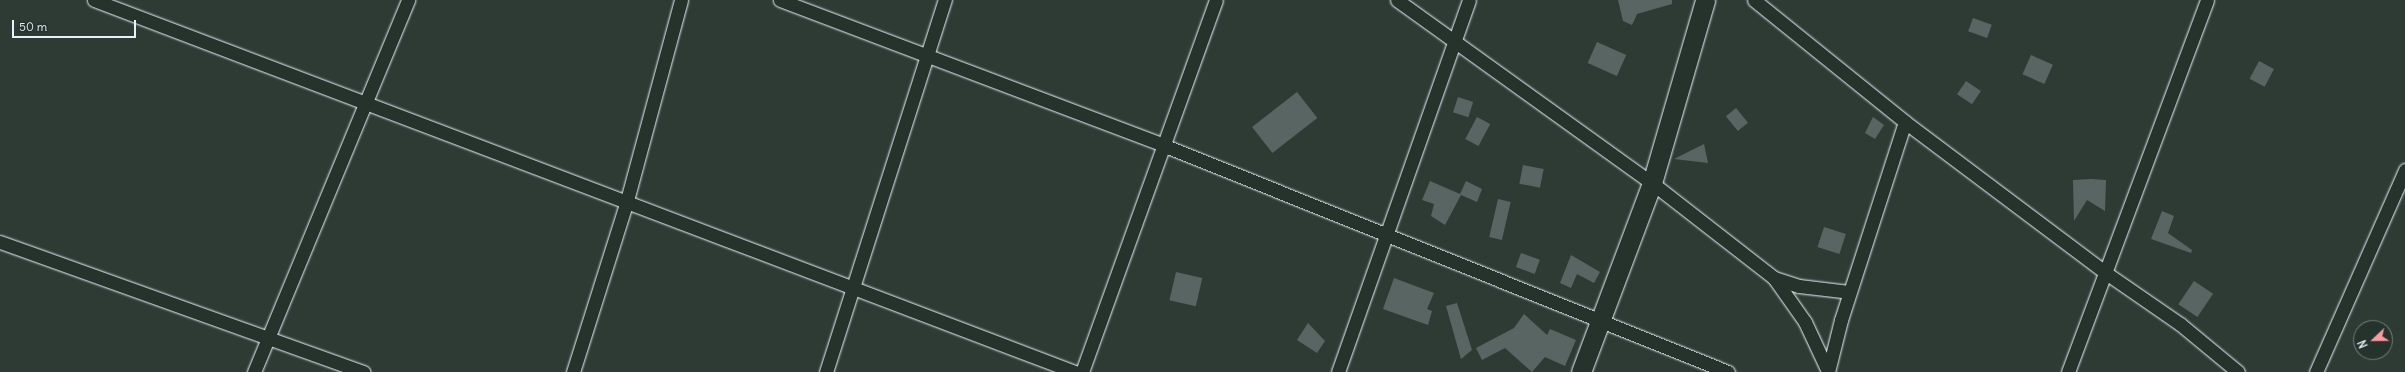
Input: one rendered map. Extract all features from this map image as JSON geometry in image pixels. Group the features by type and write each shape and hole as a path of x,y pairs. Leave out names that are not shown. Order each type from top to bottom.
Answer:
{"street":[{"path":"94,0 853,290 1076,372"},
{"path":"254,372 408,0"},
{"path":"573,372 626,204 681,0"},
{"path":"780,0 1163,145 1385,236 1728,372"},
{"path":"826,372 945,0"},
{"path":"1082,372 1216,0"},
{"path":"1397,0 1456,44 1652,183 1774,278 1805,322 1828,372"},
{"path":"1338,372 1385,236 1456,44 1469,0"},
{"path":"1581,372 1652,183 1705,0"},
{"path":"1754,0 1905,122 2106,273 2180,324 2238,372"},
{"path":"2068,372 2106,273 2135,186 2207,0"},
{"path":"1828,372 1849,292 1905,122"},
{"path":"2316,372 2405,170"},
{"path":"0,242 363,372"},
{"path":"1774,278 1799,286 1849,292"}],"building":[{"path":"1618,0 1672,0 1672,4 1637,14 1632,25 1623,21"},
{"path":"1973,18 1992,25 1987,38 1968,31"},
{"path":"1597,42 1626,55 1617,76 1588,63"},
{"path":"2031,55 2053,65 2044,84 2022,74"},
{"path":"2259,61 2274,69 2265,87 2250,79"},
{"path":"1966,81 1981,91 1972,104 1957,94"},
{"path":"1297,92 1317,118 1272,153 1252,127"},
{"path":"1458,97 1473,102 1468,117 1453,112"},
{"path":"1736,108 1748,123 1738,131 1726,116"},
{"path":"1477,117 1490,124 1479,146 1465,139"},
{"path":"1873,117 1884,125 1875,139 1865,133"},
{"path":"1704,144 1708,163 1674,159"},
{"path":"1523,165 1544,169 1540,188 1519,184"},
{"path":"2073,180 2106,180 2105,211 2087,200 2074,221"},
{"path":"1430,181 1460,194 1466,181 1482,189 1477,202 1461,195 1445,225 1431,216 1434,204 1422,200"},
{"path":"1498,199 1511,202 1502,240 1489,237"},
{"path":"2162,211 2174,216 2168,233 2192,250 2191,253 2151,239"},
{"path":"1824,227 1846,234 1839,254 1818,247"},
{"path":"1521,253 1540,260 1535,274 1516,267"},
{"path":"1571,255 1600,272 1594,283 1577,274 1571,288 1560,283"},
{"path":"1176,272 1202,278 1196,306 1169,300"},
{"path":"1394,278 1434,293 1427,309 1432,311 1428,325 1383,309"},
{"path":"2194,281 2213,294 2197,317 2178,304"},
{"path":"1457,303 1472,350 1461,359 1446,306"},
{"path":"1524,314 1547,335 1550,329 1576,340 1565,366 1545,357 1532,372 1505,348 1482,360 1476,348 1514,328"},
{"path":"1308,323 1325,341 1317,353 1297,340"}]}
